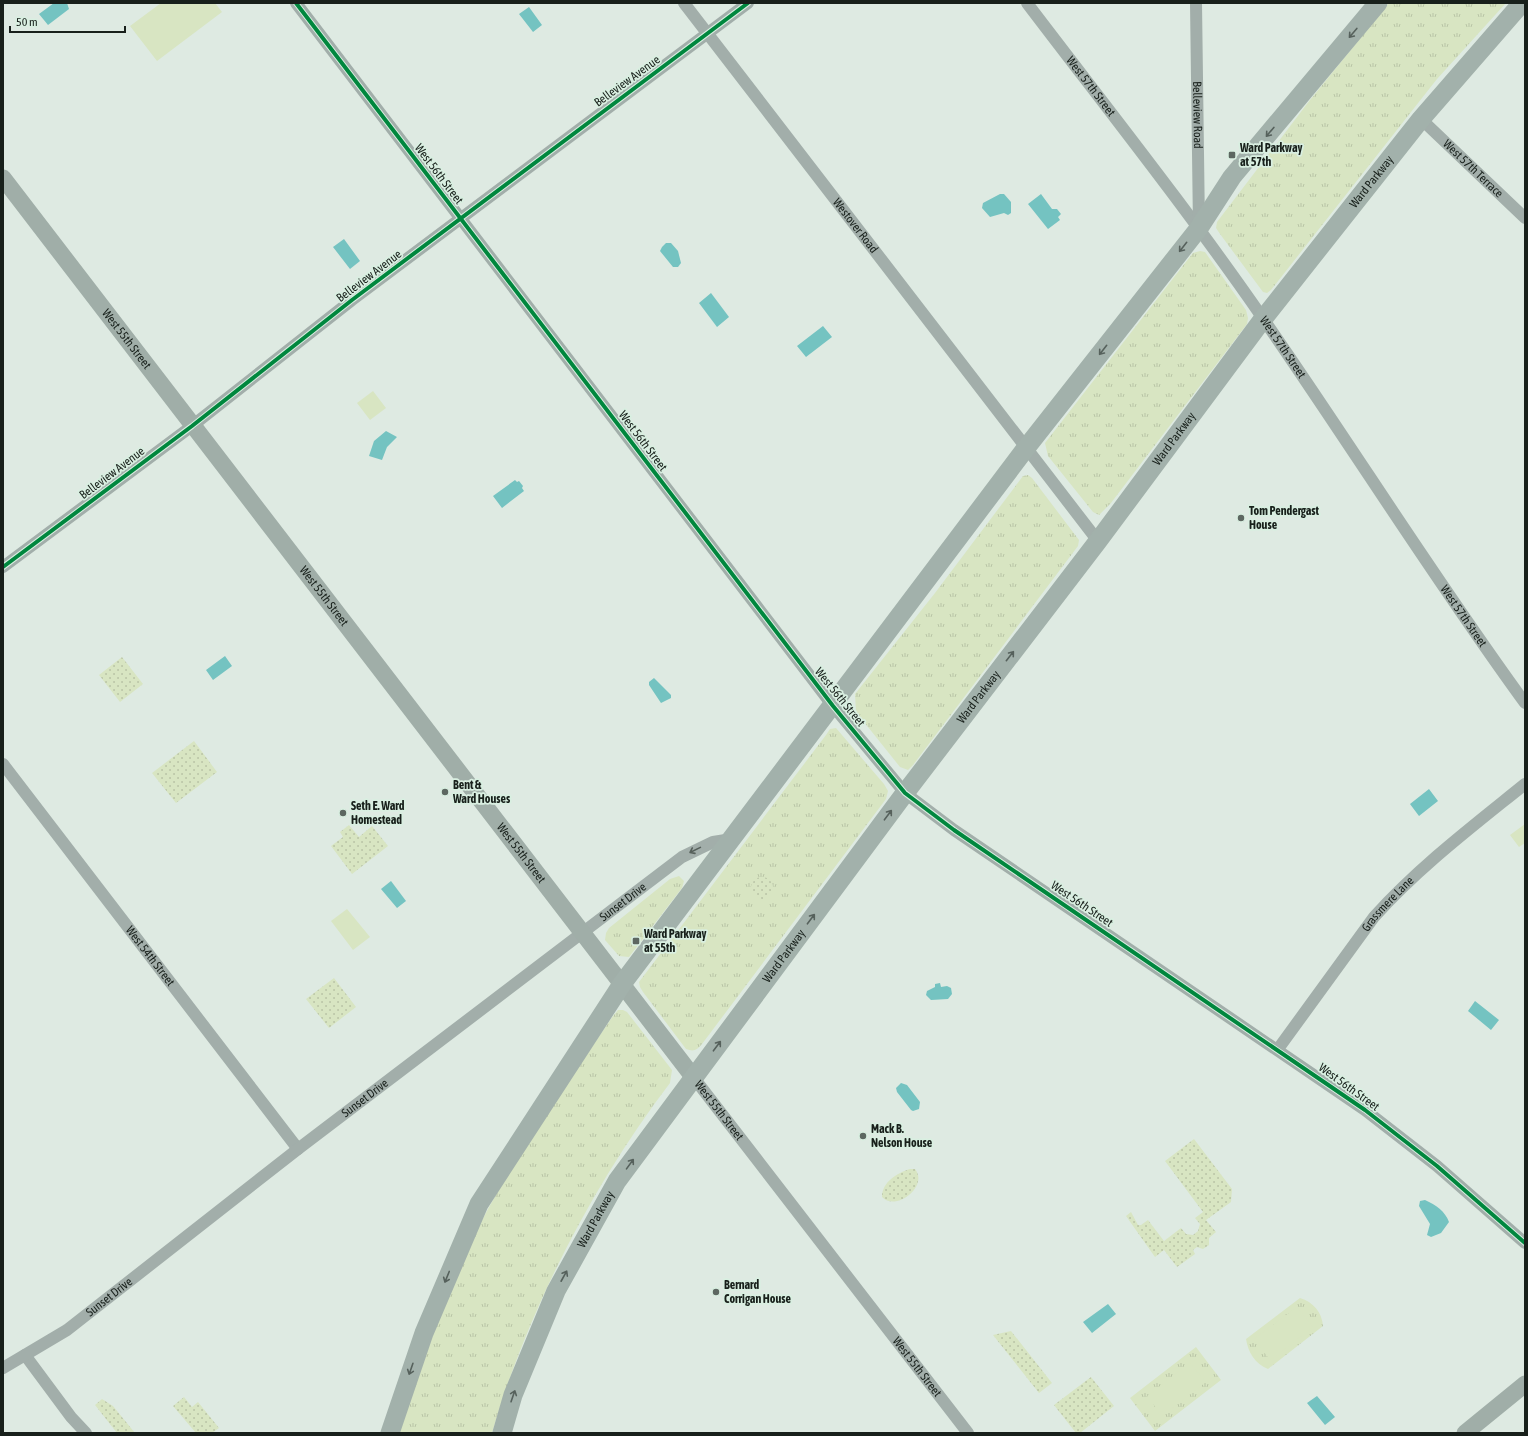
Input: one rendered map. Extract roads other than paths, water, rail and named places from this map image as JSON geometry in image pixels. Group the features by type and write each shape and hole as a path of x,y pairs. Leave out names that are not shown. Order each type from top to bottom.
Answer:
{"main road":[{"path":"390,1433 424,1332 479,1204 622,984 1026,448 1199,228 1232,177 1378,3"},
{"name":"Ward Parkway","path":"502,1433 513,1395 556,1291 617,1181 905,793 1098,541 1264,319 1421,119 1522,3"},
{"name":"West 55th Street","path":"3,178 694,1078"},
{"path":"1465,1433 1525,1384"}],"street":[{"name":"West 56th Street","path":"296,3 833,706 905,793 960,834 1278,1049 1370,1114 1437,1166 1525,1243"},
{"name":"Westover Road","path":"684,3 1098,541"},
{"name":"Belleview Avenue","path":"3,567 192,426 352,300 748,3"},
{"name":"West 57th Street","path":"1027,3 1199,228 1264,319 1466,621 1525,702"},
{"name":"Belleview Road","path":"1196,3 1199,228"},
{"name":"West 57th Terrace","path":"1421,119 1525,218"},
{"name":"West 54th Street","path":"3,764 298,1149"},
{"name":"Grassmere Lane","path":"1278,1049 1374,917 1392,897 1425,865 1525,784"},
{"name":"Sunset Drive","path":"3,1368 67,1330 298,1149 682,857 713,842 732,839"},
{"name":"West 55th Street","path":"694,1078 968,1433"},
{"path":"25,1355 71,1417 86,1433"}],"water":[{"path":"54,3 67,3 69,9 48,25 39,14"},
{"path":"529,7 542,25 533,32 519,14"},
{"path":"1000,194 1004,194 1011,202 1011,213 1008,215 1004,213 990,217 982,208 983,203"},
{"path":"1041,194 1052,209 1057,209 1061,214 1058,217 1060,220 1048,229 1028,204"},
{"path":"344,239 360,261 350,269 333,247"},
{"path":"666,243 671,243 678,251 681,263 678,267 673,267 660,251"},
{"path":"711,293 729,317 717,327 699,303"},
{"path":"823,326 832,337 806,357 797,346"},
{"path":"386,431 397,437 387,447 382,460 369,456 374,441"},
{"path":"515,480 517,482 519,481 523,486 522,488 524,491 502,508 493,496"},
{"path":"225,656 232,666 213,680 206,670"},
{"path":"654,678 671,695 671,698 661,703 649,685 649,682"},
{"path":"1429,789 1438,801 1419,816 1410,804"},
{"path":"391,881 406,901 397,908 381,889"},
{"path":"940,983 941,987 947,986 951,988 952,994 948,999 931,1000 926,995 927,991 935,987 935,984"},
{"path":"1475,1001 1499,1020 1491,1030 1468,1011"},
{"path":"901,1083 907,1085 920,1102 919,1109 913,1111 911,1110 897,1092 896,1088"},
{"path":"1425,1200 1440,1209 1449,1222 1441,1233 1431,1237 1427,1235 1430,1224 1419,1206 1420,1201"},
{"path":"1108,1304 1116,1314 1092,1333 1083,1322"},
{"path":"1317,1396 1335,1417 1325,1425 1307,1403"}],"place":[{"name":"Ward Parkway at 57th","path":"1232,155"},
{"name":"Tom Pendergast House","path":"1241,518"},
{"name":"Bent & Ward Houses","path":"445,792"},
{"name":"Seth E. Ward Homestead","path":"343,813"},
{"name":"Ward Parkway at 55th","path":"636,941"},
{"name":"Mack B. Nelson House","path":"863,1136"},
{"name":"Bernard Corrigan House","path":"716,1292"}]}
